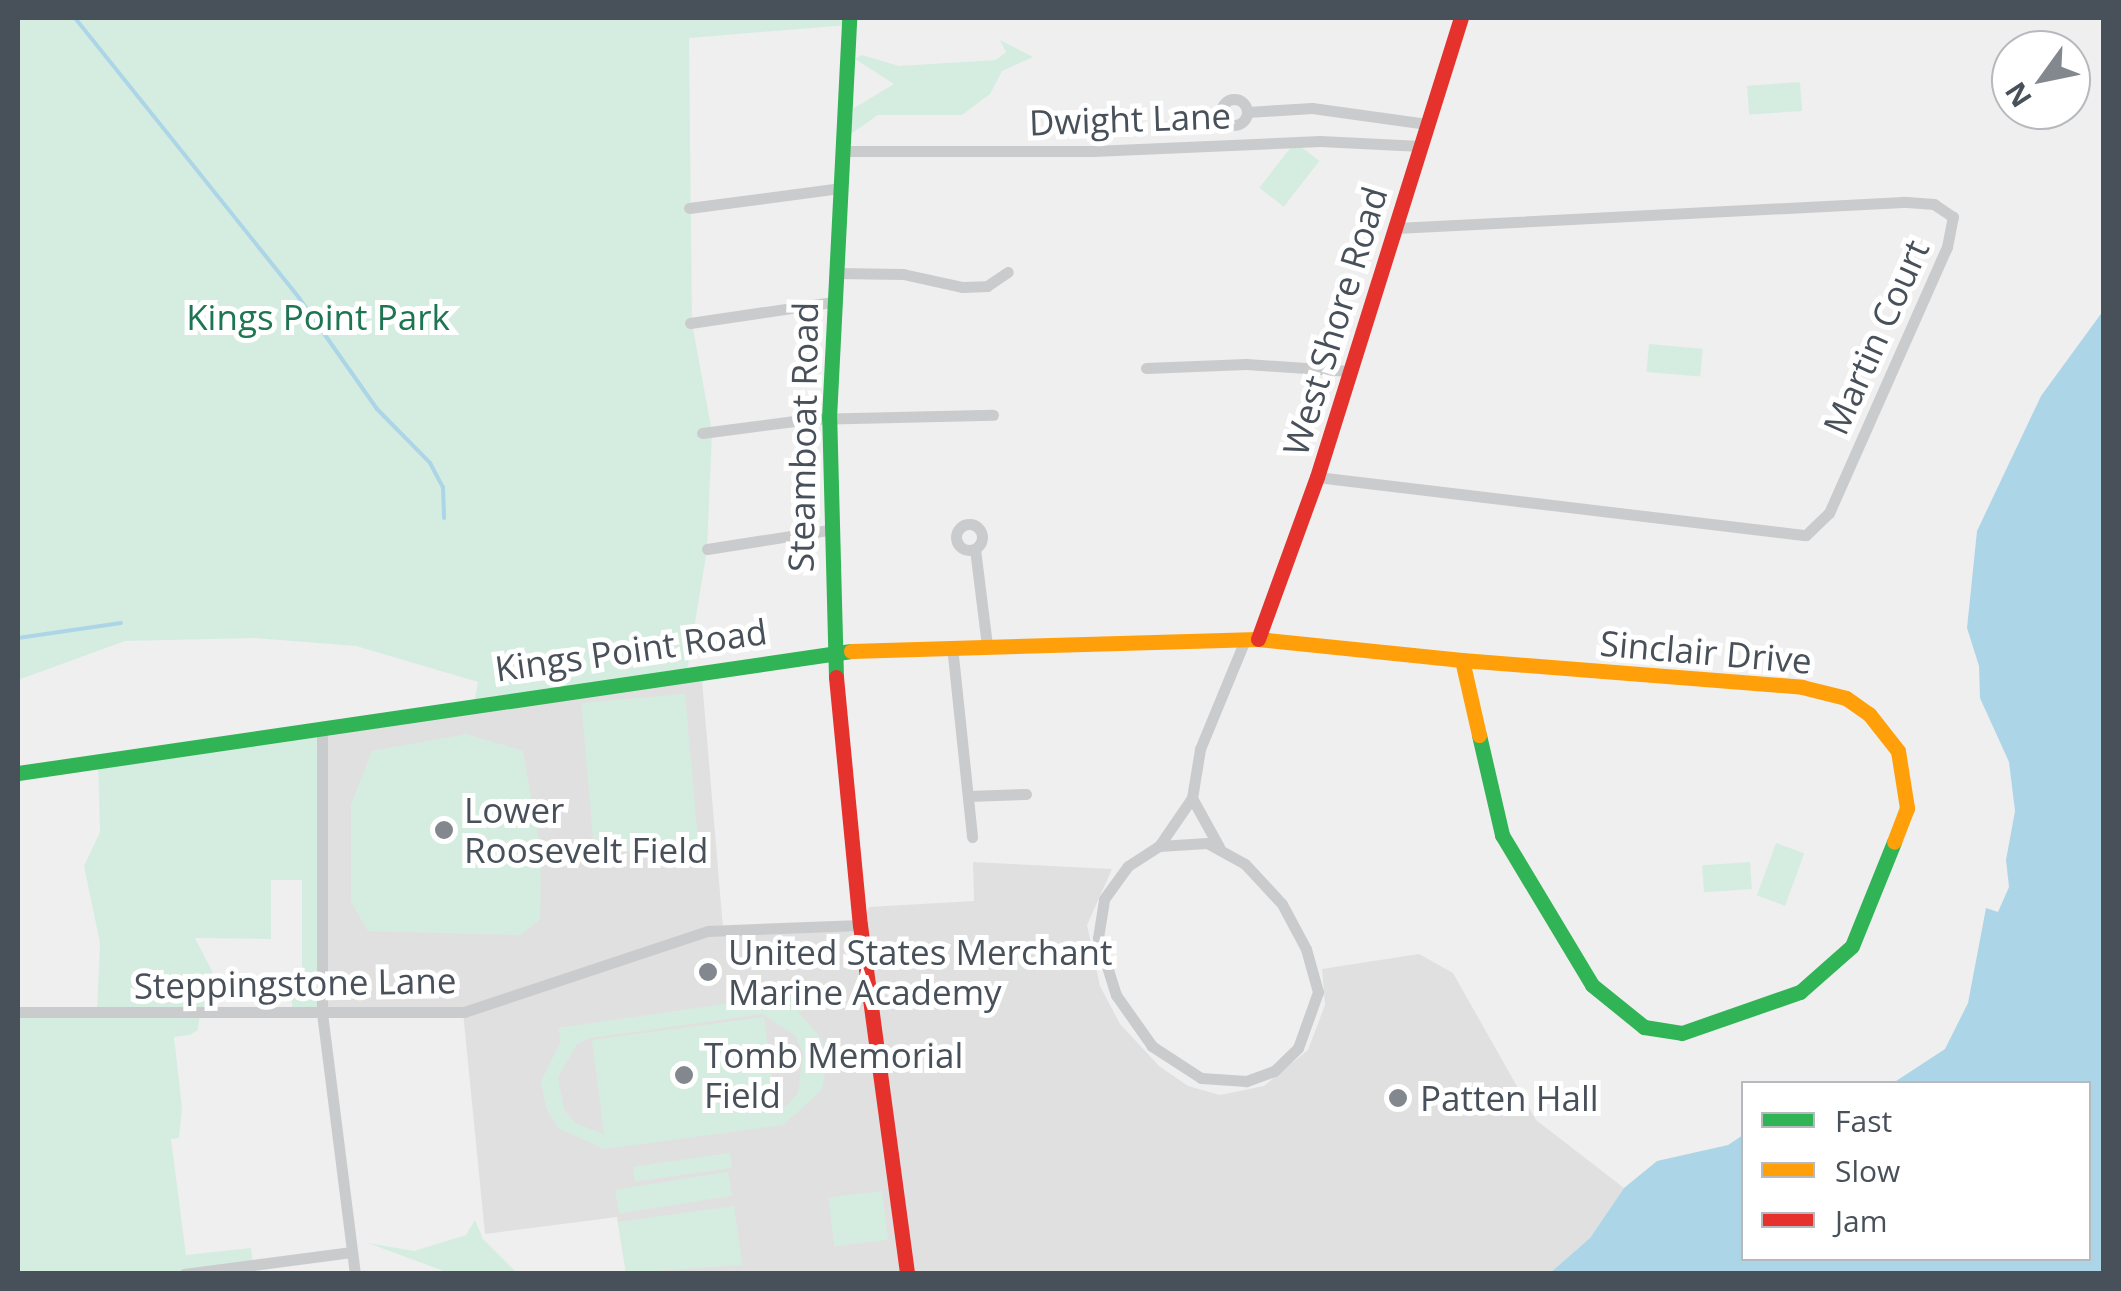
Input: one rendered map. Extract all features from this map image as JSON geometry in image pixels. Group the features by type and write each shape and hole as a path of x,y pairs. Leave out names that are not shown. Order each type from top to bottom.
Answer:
{"street":[{"name":"Steamboat Road","path":"849,18 829,418 828,530 834,651 860,924 908,1274"},
{"name":"West Shore Road","path":"1251,641 1318,477 1460,18"},
{"path":"1247,112 1312,108 1428,124"},
{"name":"Dwight Lane","path":"842,151 1093,151 1320,141 1421,146"},
{"path":"689,208 840,188"},
{"name":"Martin Court","path":"1318,477 1806,535 1829,513 1947,247 1953,217 1945,208 1914,202 1396,228"},
{"path":"836,274 903,274 962,287 987,286 1008,272"},
{"path":"690,323 834,302"},
{"path":"1146,368 1246,364 1350,371"},
{"path":"702,433 829,418 994,416"},
{"path":"707,550 828,530"},
{"path":"975,549 988,646"},
{"path":"1192,798 1220,848 1245,864 1282,904 1306,949 1318,992 1306,1035 1286,1062 1263,1076 1222,1083 1186,1070 1152,1046 1127,1014 1103,962 1098,927 1104,900 1128,866 1159,846 1192,798 1200,748 1251,641"},
{"name":"Kings Point Road","path":"18,773 834,651 1251,641"},
{"name":"Sinclair Drive","path":"1251,641 1802,687 1846,698 1870,714 1898,751 1907,808 1852,946 1800,992 1722,1024 1665,1032 1624,1017 1592,985 1502,835 1462,660"},
{"path":"952,646 972,838"},
{"path":"322,727 322,1013 355,1274"},
{"path":"968,796 1026,794"},
{"path":"1159,846 1220,848"},
{"name":"Steppingstone Lane","path":"18,1012 464,1012 708,931 860,924"},
{"path":"184,1274 352,1252"}],"shaded area":[{"name":"United States Merchant Marine Academy","path":"701,668 723,928 859,925 869,907 974,901 973,862 1112,869 1087,925 1100,986 1120,1024 1159,1066 1188,1086 1220,1095 1264,1086 1308,1050 1325,1005 1322,969 1419,954 1453,973 1536,1120 1624,1188 1590,1238 1550,1273 626,1273 617,1217 485,1234 463,1012 322,1013 322,727"}],"green space":[{"name":"Kings Point Park","path":"18,18 849,18 848,25 689,38 692,323 712,432 707,550 687,671 474,704 478,682 356,646 254,638 125,641 18,680"},
{"path":"1000,40 1033,57 1002,71 990,94 962,115 878,115 849,135 854,108 894,84 855,59 862,55 899,66 996,60 1006,52"},
{"path":"1800,82 1802,111 1749,115 1747,86"},
{"path":"1295,142 1319,161 1284,207 1259,188"},
{"path":"1649,344 1703,349 1700,377 1647,372"},
{"path":"685,694 698,844 595,853 581,703"},
{"path":"322,727 322,1013 292,1007 292,994 302,993 302,880 271,880 271,939 195,938 212,971 213,1013 200,1013 198,1030 174,1037 182,1108 179,1138 171,1139 186,1255 251,1248 253,1265 184,1274 18,1274 18,1012 97,1011 100,943 84,866 100,832 98,758"},
{"name":"Lower Roosevelt Field","path":"466,734 523,751 541,854 540,919 521,935 368,931 351,902 351,805 372,751"},
{"path":"1776,843 1804,853 1785,906 1757,896"},
{"path":"1750,862 1752,889 1704,892 1702,865"},
{"path":"800,993 803,1010 798,1012 821,1038 827,1061 822,1090 783,1125 604,1149 558,1128 546,1108 541,1081 561,1041 558,1028","holes":["762,1014 795,1035 803,1053 798,1093 786,1107 776,1110 764,1017 592,1040 604,1134 576,1124 564,1110 558,1077 577,1044 591,1038"]},
{"path":"730,1153 732,1168 635,1181 633,1167"},
{"path":"728,1172 732,1196 619,1214 615,1190"},
{"path":"882,1191 888,1240 834,1246 828,1198"},
{"path":"734,1206 742,1265 626,1273 618,1222"},
{"path":"475,1220 483,1239 517,1273 449,1273 368,1243 414,1251 466,1235"}],"water":[{"path":"2103,311 2103,1273 1550,1273 1590,1238 1624,1188 1657,1161 1728,1145 1741,1136 1741,1261 2091,1261 2091,1081 1896,1081 1945,1049 1968,1003 1986,908 1998,912 2009,887 2006,860 2015,811 2009,762 1980,698 1979,666 1967,628 1977,531 2041,396"}],"waterway":[{"path":"75,18 299,298 377,409 430,463 443,487 444,518"},
{"path":"18,638 121,623"}],"traffic: fast":[{"path":"836,677 829,418 849,18"},
{"path":"18,773 851,651"},
{"path":"1479,735 1502,835 1592,985 1644,1027 1682,1033 1800,992 1852,946 1894,842"}],"traffic: slow":[{"path":"851,651 1258,639 1462,660 1479,735"},
{"path":"1462,660 1802,687 1846,698 1869,714 1898,751 1907,808 1894,842"}],"traffic: jam":[{"path":"1258,639 1317,477 1461,18"},
{"path":"836,677 860,925 907,1274"}],"place":[{"name":"Lower Roosevelt Field","path":"444,830"},
{"name":"United States Merchant Marine Academy","path":"708,972"},
{"name":"Tomb Memorial Field","path":"684,1075"},
{"name":"Patten Hall","path":"1398,1098"}]}
